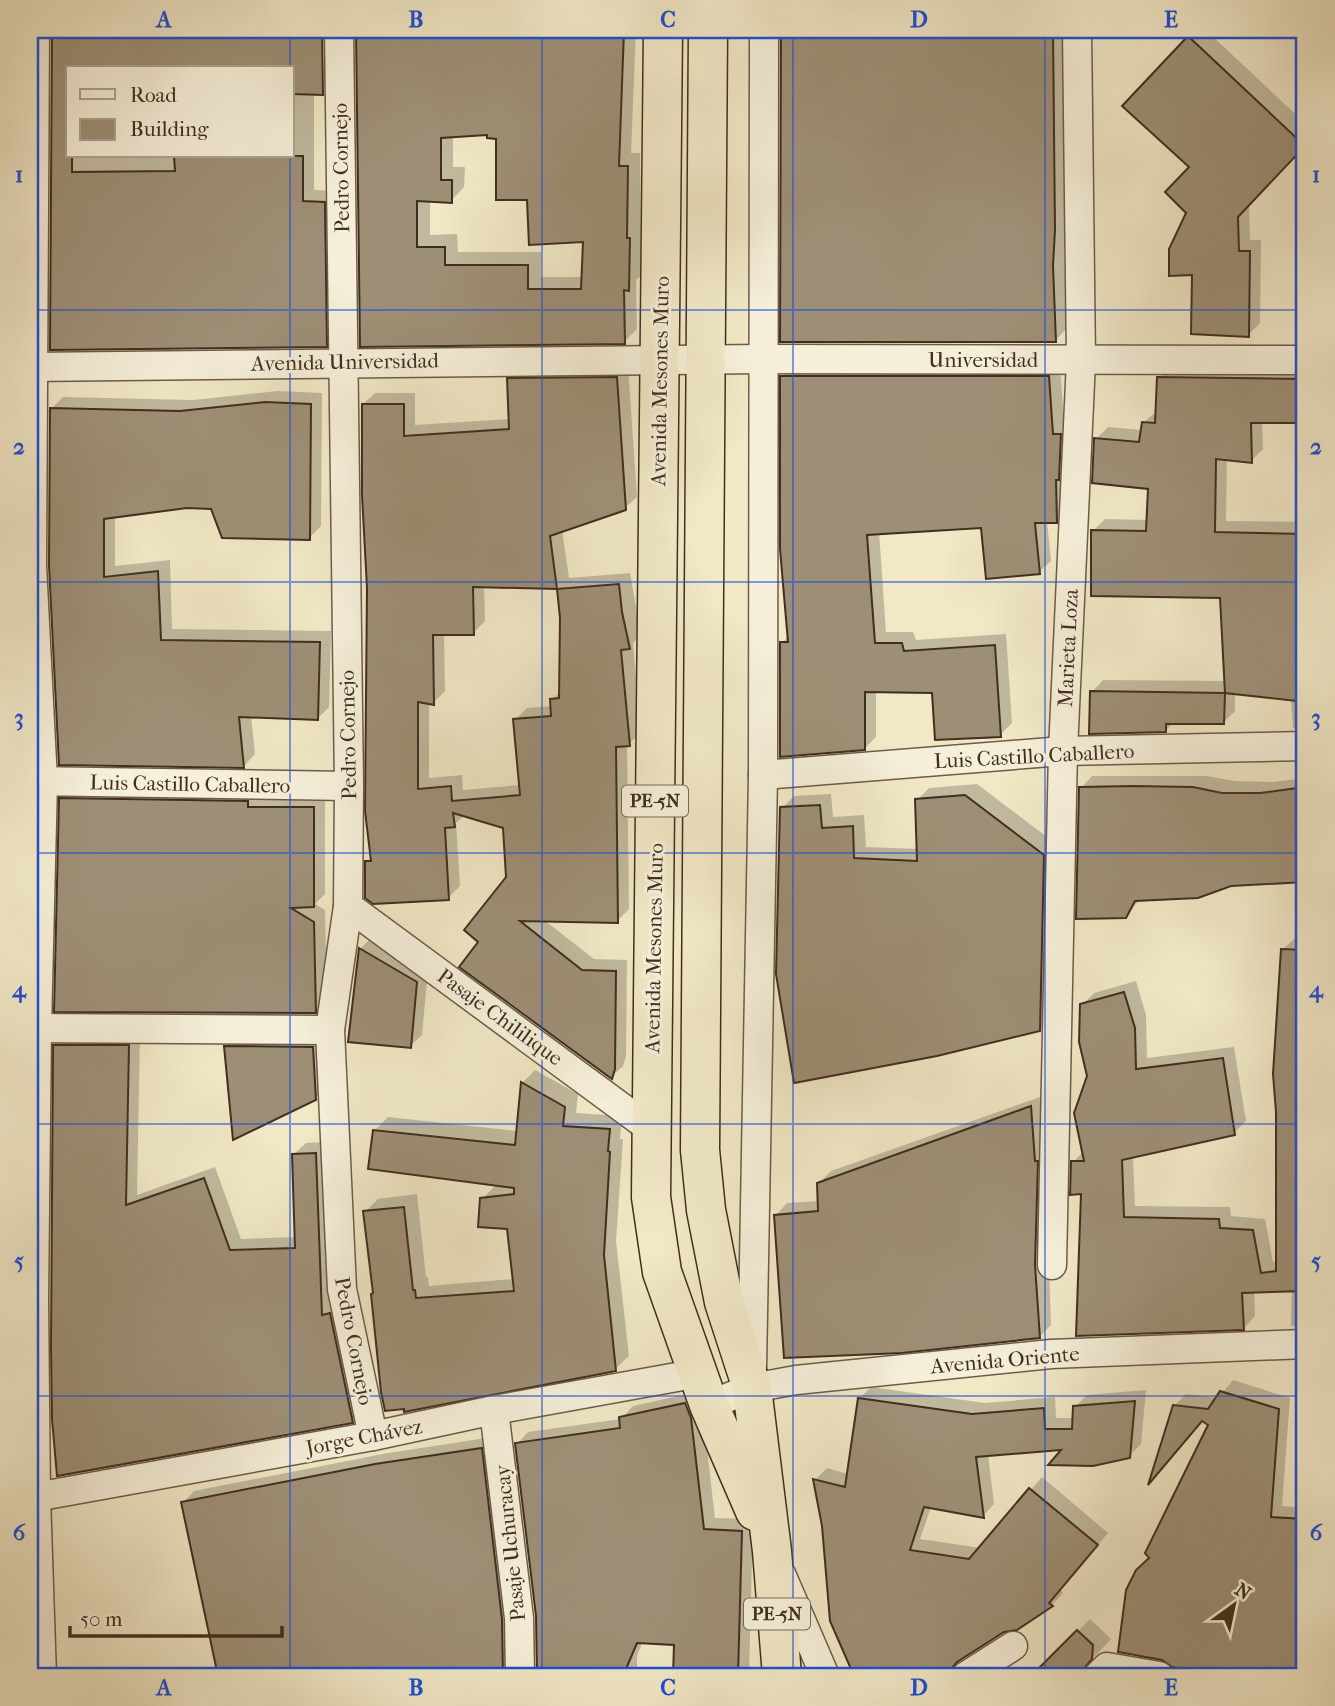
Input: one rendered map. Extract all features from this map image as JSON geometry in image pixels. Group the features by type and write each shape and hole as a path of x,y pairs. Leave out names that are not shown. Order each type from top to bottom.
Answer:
{"highway":[{"name":"Avenida Mesones Muro","path":"663,30 651,1197 662,1272 704,1389 772,1551"},
{"name":"PE-5N","path":"708,30 700,1150 706,1210 724,1302 752,1388 772,1551 782,1676"}],"street":[{"path":"35,30 31,565 37,781 32,1299 33,1498 42,1676"},
{"name":"Pedro Cornejo","path":"339,30 349,786 348,906 330,1030 342,1289 373,1436"},
{"path":"752,1388 763,775 764,30"},
{"name":"Marieta Loza","path":"1052,1265 1063,751 1081,361 1077,30"},
{"name":"Avenida Universidad","path":"31,367 661,360"},
{"name":"Universidad","path":"661,360 1305,360"},
{"name":"Luis Castillo Caballero","path":"763,775 1063,751 1305,746"},
{"name":"Luis Castillo Caballero","path":"37,781 349,786"},
{"name":"Pasaje Chililique","path":"348,906 652,1129"},
{"path":"33,1028 330,1030"},
{"name":"Avenida Oriente","path":"704,1389 752,1388 796,1380 1051,1354 1305,1344"},
{"name":"Jorge Chávez","path":"33,1498 373,1436 494,1410 704,1389"},
{"name":"Pasaje Uchuracay","path":"494,1410 519,1618 520,1676"},
{"path":"772,1551 825,1676"},
{"path":"966,1676 1013,1646"},
{"path":"1098,1676 1107,1667 1159,1676"}],"building":[{"path":"52,30 322,30 323,95 294,94 294,66 66,66 66,158 72,158 72,172 175,171 174,158 303,156 303,201 325,202 327,347 50,350"},
{"path":"356,30 624,30 619,166 628,166 627,238 630,238 629,291 624,290 625,344 360,347","holes":["487,135 487,138 496,139 496,200 527,200 529,245 583,242 581,289 528,289 528,265 445,265 445,247 417,247 417,201 452,203 452,180 441,180 441,138"]},
{"path":"781,30 1053,30 1053,266 1056,342 780,342"},
{"path":"1188,36 1305,146 1238,217 1239,251 1250,251 1249,337 1191,334 1192,275 1169,276 1169,249 1186,213 1165,192 1189,167 1122,106"},
{"path":"780,376 1049,376 1053,434 1061,434 1059,480 1056,480 1057,523 1035,523 1040,574 986,579 981,528 867,535 875,643 902,643 904,651 995,645 1001,737 935,740 932,693 865,692 865,750 780,757 780,642 788,642 780,549"},
{"path":"617,377 626,510 550,536 557,589 619,584 630,649 621,650 630,746 616,747 618,923 520,921 582,970 616,971 615,1069 612,1079 459,967 478,942 464,930 506,877 503,828 453,813 455,827 445,828 449,900 373,904 365,898 365,861 371,861 365,811 367,588 362,495 362,404 404,404 404,436 509,429 507,378","holes":["473,587 557,589 560,618 559,698 550,699 551,716 513,719 520,795 452,801 451,786 418,789 418,702 434,705 433,635 474,635"]},
{"path":"1157,377 1305,379 1305,423 1251,423 1252,463 1216,459 1215,532 1305,534 1305,702 1225,693 1220,598 1091,596 1091,530 1146,531 1148,489 1092,483 1094,438 1139,442 1142,422 1155,423"},
{"path":"265,402 311,404 310,540 222,538 211,509 187,508 104,519 104,577 158,571 161,640 320,642 318,720 239,717 244,768 59,765 49,565 50,408 180,411"},
{"path":"1090,691 1225,693 1224,724 1166,724 1166,732 1089,734"},
{"path":"1079,787 1193,787 1222,793 1260,793 1305,787 1305,882 1231,886 1198,898 1135,901 1126,918 1076,919"},
{"path":"965,795 1044,855 1040,1031 937,1056 794,1083 776,974 780,807 820,805 822,828 853,826 854,858 917,861 915,799"},
{"path":"59,798 248,801 248,807 314,807 314,907 291,908 314,922 316,1013 54,1012"},
{"path":"359,948 417,982 411,1048 348,1042"},
{"path":"1281,949 1305,950 1305,1291 1242,1293 1244,1330 1076,1336 1081,1194 1070,1195 1071,1161 1084,1161 1074,1113 1087,1076 1079,1042 1080,1004 1124,992 1135,1028 1136,1069 1223,1058 1235,1135 1122,1160 1124,1217 1219,1219 1220,1228 1253,1230 1261,1273 1276,1271 1276,1112 1273,1074"},
{"path":"53,1045 129,1045 126,1205 204,1178 230,1250 295,1248 292,1154 316,1153 322,1315 330,1313 353,1423 57,1476 52,1419 51,1347"},
{"path":"224,1046 313,1047 316,1100 233,1140"},
{"path":"521,1082 565,1107 563,1126 610,1129 604,1255 616,1371 404,1412 404,1409 385,1411 363,1211 404,1207 416,1298 514,1291 507,1229 478,1227 480,1198 514,1194 514,1188 368,1169 373,1130 515,1145"},
{"path":"1031,1106 1035,1161 1038,1161 1035,1265 1040,1338 902,1353 784,1358 774,1215 818,1211 817,1183"},
{"path":"1220,1391 1279,1409 1271,1517 1305,1519 1305,1676 1238,1676 1172,1667 1162,1660 1118,1652 1126,1590 1136,1570 1149,1558 1145,1553 1208,1425 1202,1421 1148,1485 1173,1405 1208,1409"},
{"path":"858,1398 972,1414 1044,1408 1045,1429 1072,1429 1073,1406 1135,1401 1130,1458 1093,1466 1048,1465 1061,1450 976,1457 984,1518 924,1507 910,1550 969,1559 1029,1488 1098,1545 1049,1603 1053,1606 1017,1630 1004,1632 957,1662 949,1676 854,1676 830,1621 822,1526 813,1479 845,1487"},
{"path":"685,1403 691,1418 704,1529 742,1531 738,1676 673,1676 674,1645 637,1643 623,1676 537,1676 536,1616 515,1443 620,1428 619,1417"},
{"path":"482,1448 502,1619 503,1676 218,1676 181,1502 375,1464"},
{"path":"1077,1630 1093,1645 1092,1659 1082,1671 1082,1676 1031,1676"}]}
